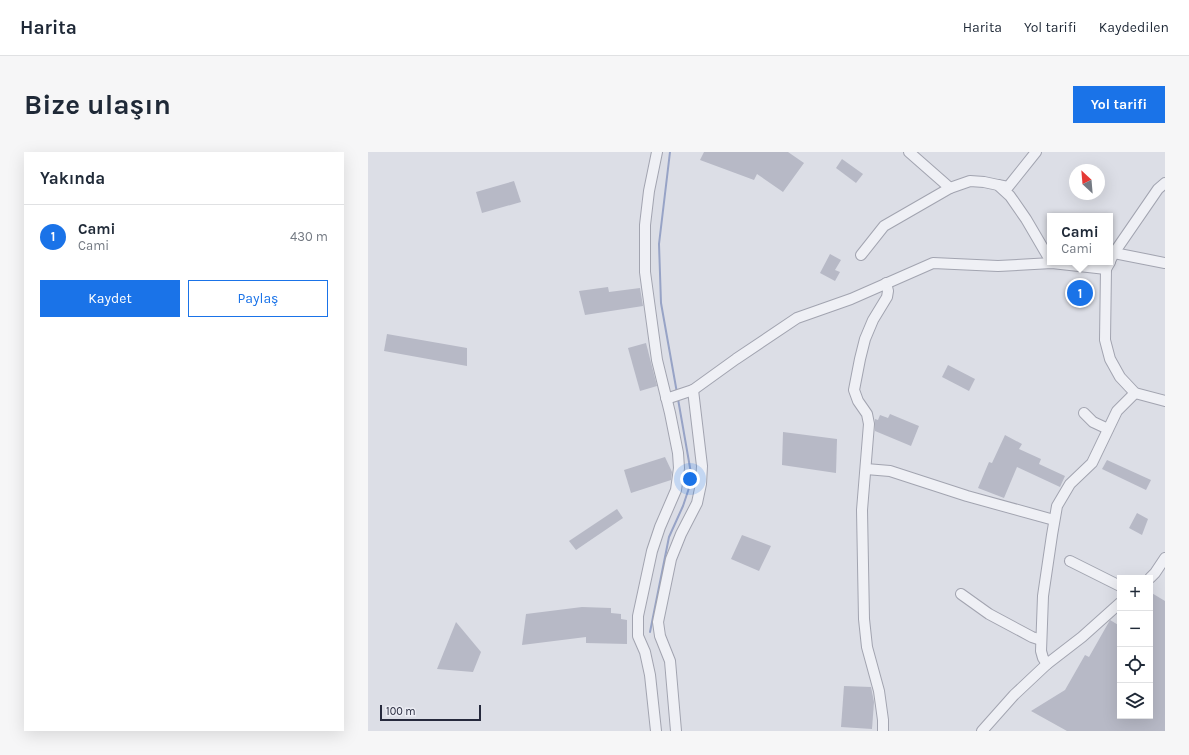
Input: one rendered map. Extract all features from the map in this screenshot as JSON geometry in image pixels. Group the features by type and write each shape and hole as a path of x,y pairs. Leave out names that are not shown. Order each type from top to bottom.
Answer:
{"street":[{"path":"656,731 650,675 645,652 638,636 637,623 652,551 678,482 679,461 669,397 657,360 646,287 644,225 657,152"},
{"path":"909,152 950,188"},
{"path":"861,255 884,226 950,188 970,181 1008,187 1036,152"},
{"path":"1113,256 1158,189 1165,183"},
{"path":"998,185 1010,196 1026,219 1047,255"},
{"path":"1113,261 1165,263"},
{"path":"669,397 690,392 797,318 851,298 933,263 998,266 1047,262"},
{"path":"1110,265 1105,340 1110,359 1120,377 1135,393 1165,401"},
{"path":"883,731 883,720 878,691 864,628 862,510 869,424 867,414 858,401 854,390 865,339 873,320 887,297 888,291 886,283"},
{"path":"676,731 670,661 660,636 658,622 671,559 681,534 695,508 701,484 702,466 690,392"},
{"path":"1047,664 1041,651 1043,596 1057,506 1070,484 1092,463 1116,411 1135,393"},
{"path":"1084,413 1093,422 1108,429"},
{"path":"866,469 890,471 967,496 1054,520"},
{"path":"1070,561 1117,584"},
{"path":"1153,576 1164,563"},
{"path":"962,594 989,614 1032,637 1041,640"},
{"path":"982,731 1014,695 1047,664 1082,637 1117,606"}],"building":[{"path":"704,152 788,152 804,163 783,192 757,174 754,180 700,160"},
{"path":"842,159 863,174 856,183 836,168"},
{"path":"514,181 521,202 482,213 476,192"},
{"path":"830,254 841,260 835,270 840,272 835,281 820,273"},
{"path":"1076,281 1092,293 1083,305 1067,293"},
{"path":"608,287 609,292 640,288 643,306 585,315 579,291"},
{"path":"387,334 467,348 467,366 384,351"},
{"path":"646,343 657,386 640,391 628,348"},
{"path":"948,365 975,379 969,391 942,377"},
{"path":"890,414 919,426 911,446 875,431 875,419 878,420 880,415 888,418"},
{"path":"783,432 837,439 836,473 782,465"},
{"path":"1005,435 1022,444 1019,449 1041,459 1039,464 1065,476 1060,487 1017,467 1004,498 978,488 989,462 992,463"},
{"path":"665,457 672,472 671,480 631,493 624,470"},
{"path":"1107,460 1151,480 1146,490 1102,469"},
{"path":"617,509 623,518 576,550 569,541"},
{"path":"1137,513 1148,519 1142,535 1129,528"},
{"path":"742,535 771,546 759,571 731,559"},
{"path":"1153,594 1165,601 1165,731 1067,731 1031,711 1065,690 1085,655 1089,657 1110,620 1117,624 1117,719 1153,719"},
{"path":"582,607 611,608 611,613 621,614 621,619 627,620 627,644 586,643 586,637 522,645 526,614"},
{"path":"456,622 481,652 473,672 437,669"},
{"path":"844,686 871,687 874,702 872,729 841,727"}],"waterway":[{"path":"670,152 659,244 661,303 677,393"},
{"path":"650,632 669,537 683,506 692,479 678,399"}],"place":[{"name":"Cami","path":"1080,293"}]}
